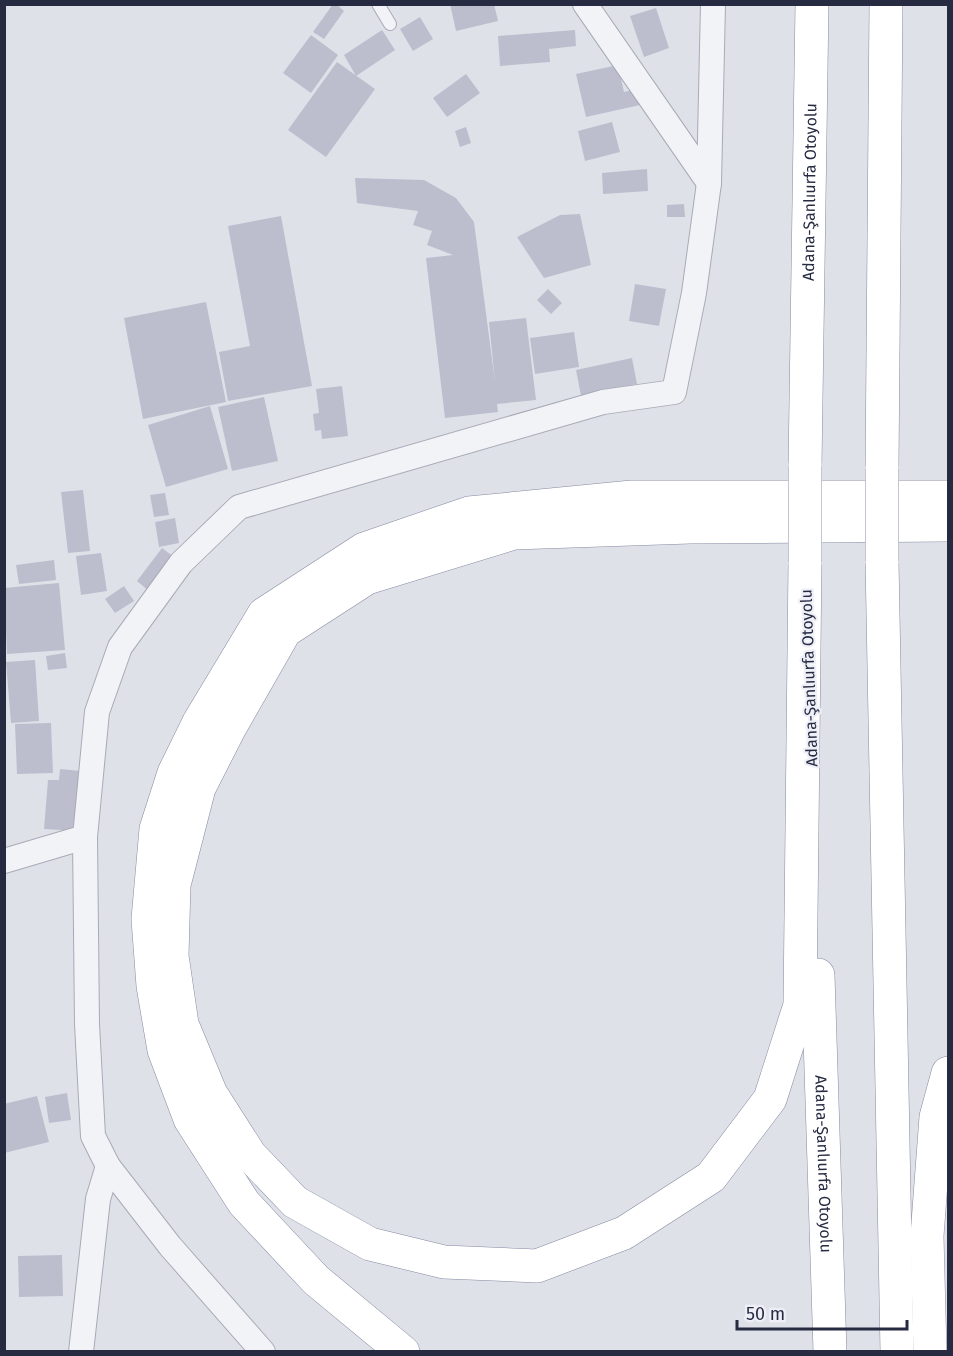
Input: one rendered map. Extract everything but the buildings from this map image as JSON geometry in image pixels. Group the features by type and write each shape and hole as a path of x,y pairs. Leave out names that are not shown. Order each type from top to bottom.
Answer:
{"highway":[{"name":"Adana-Şanlıurfa Otoyolu","path":"812,4 805,562 830,1352"},
{"path":"886,4 882,561 897,1352"},
{"path":"403,1352 316,1280 244,1203 190,1119 164,1050 153,986 148,919 156,829 174,773 199,722 264,614 364,549 470,513 632,497 948,497"},
{"path":"805,562 800,1005 770,1099 711,1177 624,1233 537,1266 444,1262 370,1244 295,1202 250,1155 211,1094 182,1024 172,956 174,885 199,788 229,729 285,631 367,578 514,534 690,527 948,525"},
{"path":"930,1352 928,1224 936,1117 948,1073"}],"street":[{"path":"585,4 710,183"},
{"path":"263,1352 170,1246 108,1166 93,1136 87,1024 85,837 97,712 120,647 181,563 238,507 603,402 674,392 694,293 710,183 713,4"},
{"path":"4,861 85,837"},
{"path":"81,1352 98,1198 108,1166"}],"lane":[{"path":"378,4 390,24"}]}
